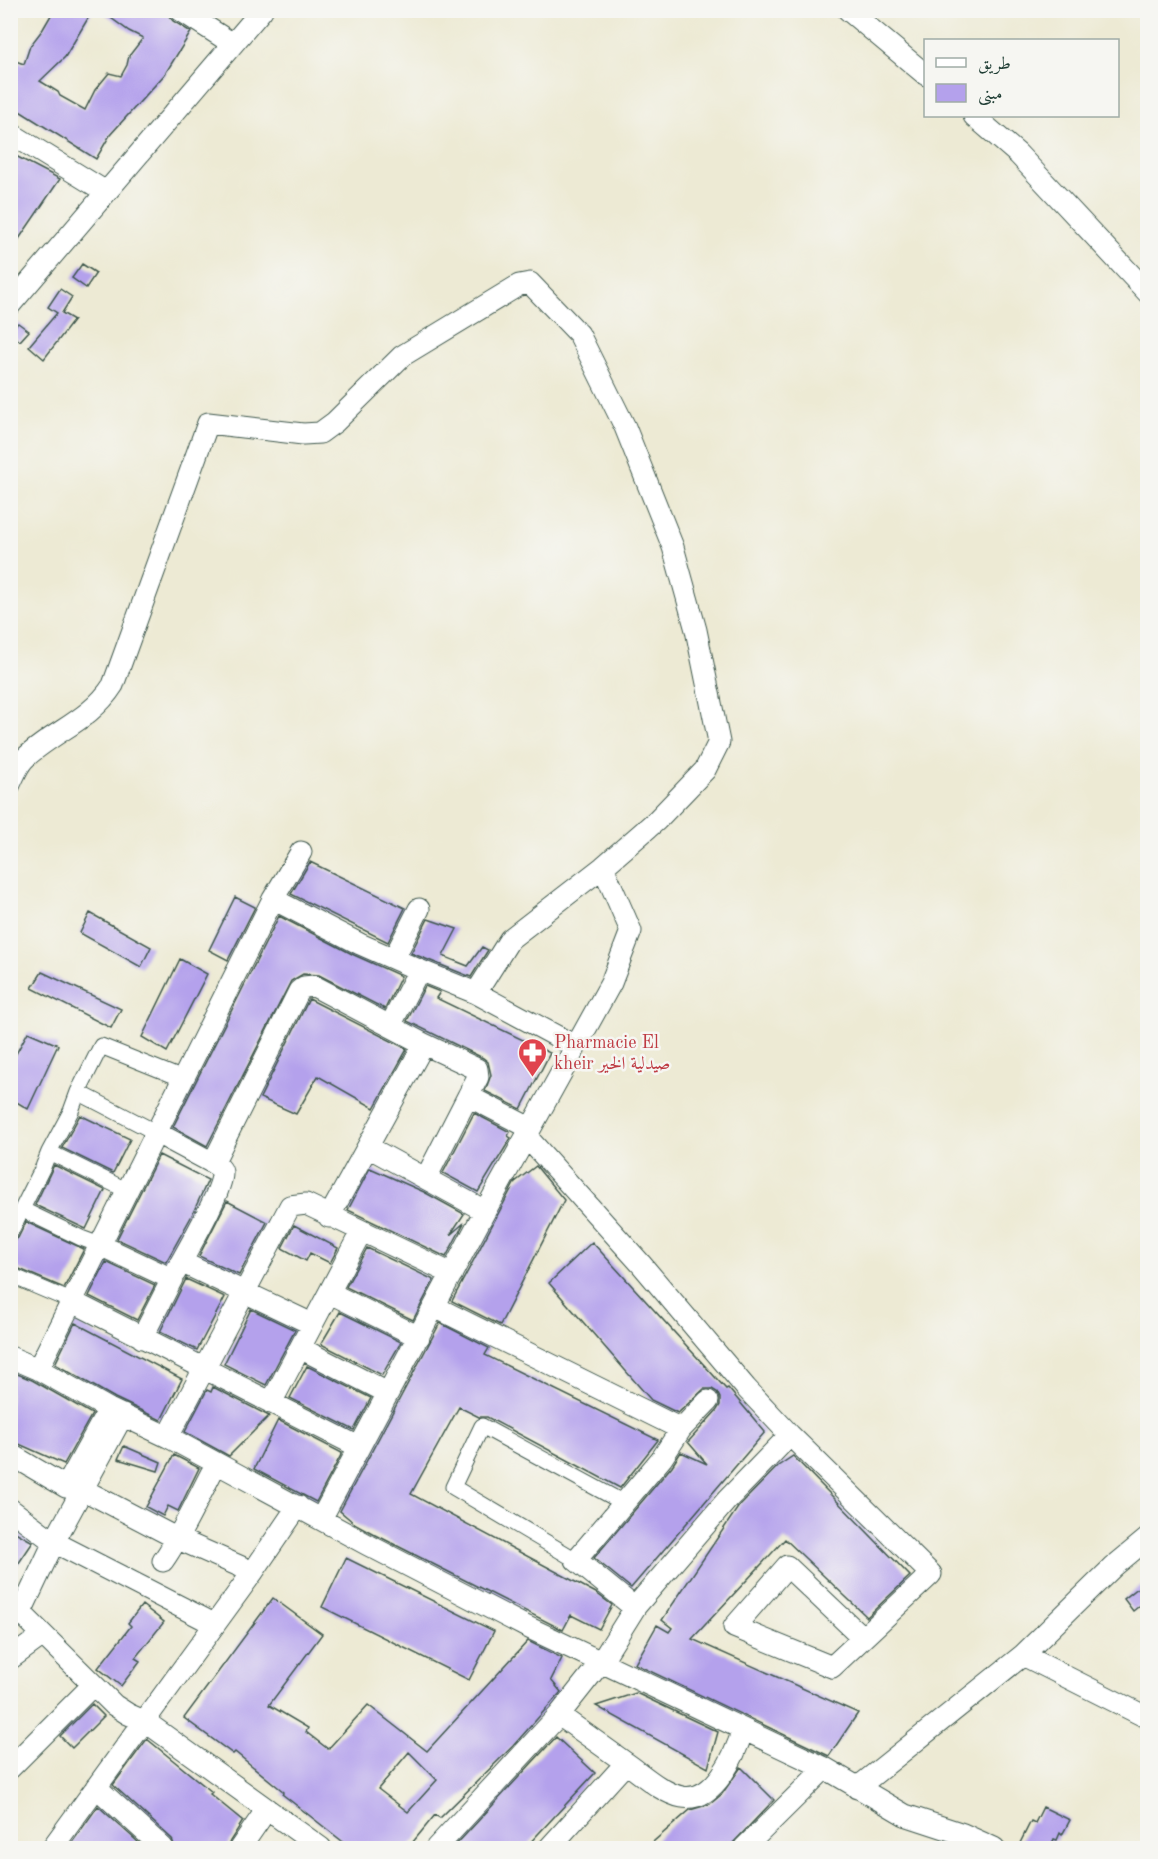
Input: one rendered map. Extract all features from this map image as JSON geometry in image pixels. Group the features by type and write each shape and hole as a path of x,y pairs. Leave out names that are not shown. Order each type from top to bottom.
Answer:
{"street":[{"path":"180,10 233,44"},
{"path":"10,305 262,10"},
{"path":"848,10 924,73"},
{"path":"975,117 1018,154 1148,293"},
{"path":"10,133 106,192"},
{"path":"10,784 16,757 93,709 104,699 112,685 208,423 303,434 320,433 335,422 402,356 519,285 530,283 579,334 625,427 673,547 696,630 719,742 705,770 657,820 603,867 510,939 476,993"},
{"path":"38,1369 273,898 301,852"},
{"path":"321,1519 485,1211 611,983 630,931 603,867"},
{"path":"273,898 360,944 476,993 575,1046"},
{"path":"394,958 419,909"},
{"path":"390,1026 419,970"},
{"path":"213,1163 302,988 314,986 477,1069 478,1077 426,1178"},
{"path":"329,1217 369,1148 424,1044"},
{"path":"10,1233 101,1046 183,1079"},
{"path":"78,1092 213,1163 220,1167 222,1172 219,1190 141,1338"},
{"path":"468,1096 528,1132 746,1388 790,1435 932,1574 832,1667 734,1627 787,1566 863,1638"},
{"path":"369,1148 485,1211"},
{"path":"49,1152 128,1191"},
{"path":"168,1437 290,1206 306,1204 452,1274"},
{"path":"23,1210 81,1238 244,1292 312,1324"},
{"path":"271,1403 361,1232"},
{"path":"10,1275 71,1301 359,1447"},
{"path":"330,1293 419,1337"},
{"path":"435,1307 681,1429"},
{"path":"300,1348 388,1393"},
{"path":"10,1357 38,1369 502,1614 825,1768 905,1815 963,1834 994,1848"},
{"path":"576,1560 662,1458 681,1429 708,1401"},
{"path":"116,1412 74,1488 54,1542 16,1607 93,1685 121,1709 146,1722 321,1848"},
{"path":"624,1503 482,1426 453,1487 576,1560 636,1606"},
{"path":"436,1848 559,1715 601,1662 636,1606 727,1500 790,1435"},
{"path":"10,1454 178,1539 254,1572"},
{"path":"163,1561 178,1539 216,1464"},
{"path":"52,1848 254,1572 298,1506"},
{"path":"10,1509 54,1542 214,1624"},
{"path":"858,1788 1023,1655 1113,1567 1148,1539"},
{"path":"10,1659 43,1635"},
{"path":"1023,1655 1148,1718"},
{"path":"10,1768 93,1685"},
{"path":"559,1715 626,1763 669,1791 683,1797 696,1796 710,1788 720,1778 737,1749 743,1729"},
{"path":"541,1848 548,1848 626,1763"},
{"path":"744,1848 825,1768"},
{"path":"96,1786 164,1848"},
{"path":"240,1848 267,1809"}],"building":[{"path":"54,10 93,10 65,57 40,81 85,110 95,90 109,73 121,76 129,56 143,38 100,10 164,10 173,21 191,32 165,74 110,135 96,159 10,105 10,59 24,64 30,46"},
{"path":"10,153 60,179 10,252"},
{"path":"82,264 96,273 86,288 72,278"},
{"path":"60,289 72,297 62,313 74,320 44,359 29,346 57,313 48,307"},
{"path":"18,323 29,331 20,341 10,334 10,330"},
{"path":"310,862 405,908 388,942 291,894"},
{"path":"235,897 255,907 228,960 209,950"},
{"path":"90,913 151,947 141,967 80,933"},
{"path":"279,916 354,955 401,976 385,1009 319,975 303,974 291,981 207,1146 173,1127"},
{"path":"428,919 457,929 443,956 468,966 482,947 488,950 471,977 411,953"},
{"path":"180,959 207,974 167,1052 142,1037"},
{"path":"42,972 121,1009 111,1028 32,988"},
{"path":"425,986 440,992 436,998 550,1053 521,1109 485,1091 491,1075 488,1062 483,1058 407,1021"},
{"path":"309,999 407,1049 374,1108 318,1076 296,1114 260,1098"},
{"path":"28,1032 58,1045 28,1109 10,1098 10,1065"},
{"path":"474,1113 510,1132 508,1136 511,1138 478,1192 443,1173"},
{"path":"80,1115 130,1139 113,1173 62,1148"},
{"path":"159,1155 208,1180 166,1262 117,1239"},
{"path":"54,1165 105,1190 86,1229 35,1205"},
{"path":"536,1166 564,1200 500,1325 452,1301 515,1182"},
{"path":"370,1168 424,1192 464,1214 450,1235 464,1223 446,1257 348,1210"},
{"path":"227,1201 267,1222 239,1275 199,1256"},
{"path":"26,1222 84,1249 64,1288 10,1265 10,1243 18,1238"},
{"path":"294,1225 338,1248 330,1263 310,1253 306,1261 282,1248"},
{"path":"592,1242 726,1389 728,1388 765,1432 631,1588 594,1558 672,1466 681,1452 707,1464 688,1442 717,1410 720,1398 712,1389 704,1389 678,1413 651,1400 549,1283"},
{"path":"367,1248 434,1280 413,1320 346,1287"},
{"path":"106,1262 155,1285 137,1320 89,1296"},
{"path":"186,1279 225,1297 197,1350 160,1332"},
{"path":"251,1309 295,1330 266,1385 224,1364"},
{"path":"340,1312 401,1342 382,1375 321,1344"},
{"path":"75,1323 182,1379 161,1420 115,1398 55,1364"},
{"path":"440,1323 489,1348 485,1355 658,1440 620,1488 487,1417 479,1417 459,1407 411,1494 596,1593 612,1605 599,1629 571,1615 563,1630 374,1534 354,1523 340,1511"},
{"path":"307,1366 371,1398 354,1430 290,1398"},
{"path":"10,1371 32,1380 92,1414 64,1464 10,1440"},
{"path":"213,1387 269,1416 229,1456 185,1432 207,1390 211,1392"},
{"path":"278,1420 342,1453 316,1502 254,1469"},
{"path":"124,1446 161,1462 158,1471 118,1459"},
{"path":"174,1455 199,1468 178,1511 168,1506 163,1516 146,1507"},
{"path":"793,1456 910,1576 867,1617 785,1539 692,1639 858,1713 829,1756 635,1664 657,1625 669,1632 672,1628 662,1620 739,1506 778,1466"},
{"path":"10,1529 33,1542 10,1576"},
{"path":"346,1558 494,1631 469,1680 322,1607"},
{"path":"1148,1580 1148,1599 1133,1611 1124,1599"},
{"path":"273,1598 322,1634 269,1705 308,1728 306,1732 328,1749 368,1705 427,1751 528,1641 562,1658 551,1680 561,1692 513,1746 440,1818 435,1815 408,1848 351,1848 282,1794 284,1792 235,1752 233,1754 184,1718","holes":["409,1752 437,1780 408,1812 378,1789"]},
{"path":"142,1605 164,1622 135,1658 140,1661 121,1686 98,1668 131,1626 128,1623"},
{"path":"636,1693 718,1732 708,1768 596,1706"},
{"path":"92,1704 104,1716 72,1748 60,1736"},
{"path":"556,1737 595,1773 525,1848 453,1848"},
{"path":"147,1739 212,1792 210,1794 243,1821 227,1848 175,1848 172,1839 113,1785"},
{"path":"741,1767 774,1800 732,1844 726,1848 646,1848 690,1810 710,1804 722,1794"},
{"path":"98,1806 138,1842 133,1848 68,1848"},
{"path":"1043,1807 1070,1820 1062,1835 1060,1833 1057,1840 1054,1839 1050,1848 1033,1848 1020,1843 1031,1821 1035,1823"}],"place":[{"name":"Pharmacie El kheir صيدلية الخير","path":"533,1078"}]}
